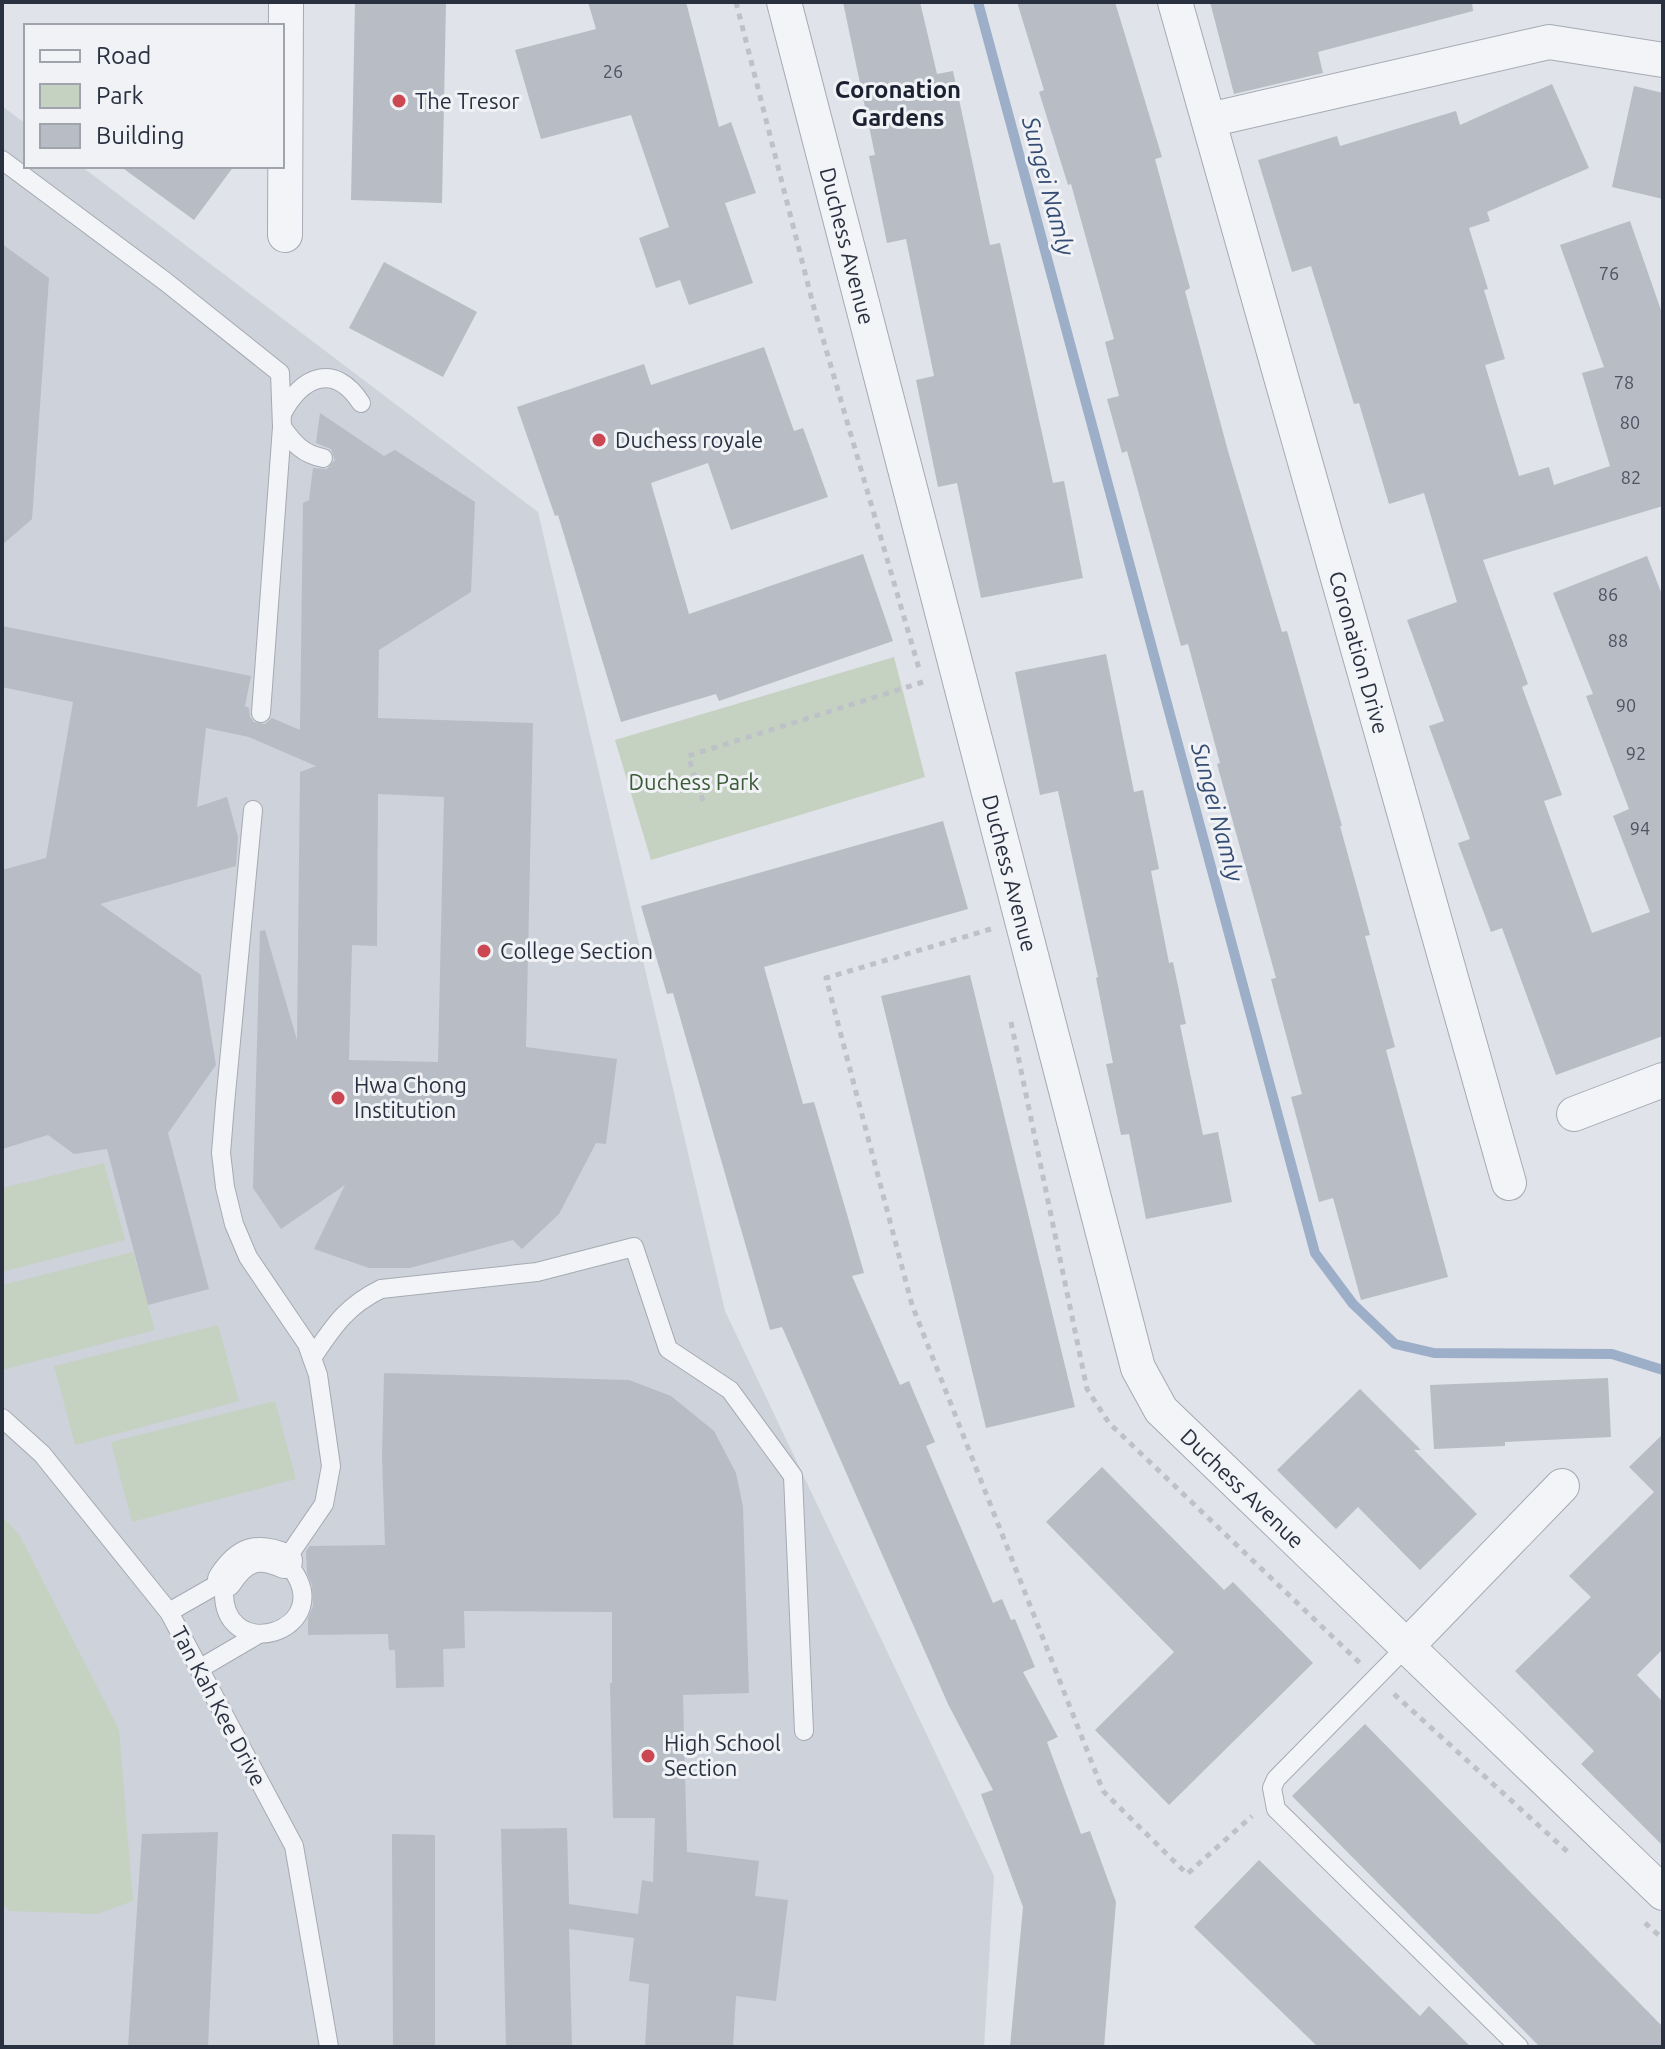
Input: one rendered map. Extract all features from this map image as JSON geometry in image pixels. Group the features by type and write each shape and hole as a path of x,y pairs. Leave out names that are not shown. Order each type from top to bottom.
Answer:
{"street":[{"path":"285,235 286,2"},
{"name":"Duchess Avenue","path":"784,2 1007,924 1138,1368 1161,1410 1663,1893"},
{"name":"Coronation Drive","path":"1175,2 1509,1183"},
{"path":"1209,120 1549,42 1663,60"},
{"path":"1574,1114 1663,1080"},
{"path":"1407,1646 1562,1486"},
{"path":"225,1580 235,1565 250,1556 268,1554 285,1561"}],"lane":[{"path":"2,160 166,282 280,373 282,420 261,713"},
{"path":"282,420 296,390 318,379 332,379 344,384 361,403"},
{"path":"282,420 299,449 323,458"},
{"path":"199,1669 257,1635 275,1633 291,1624 301,1609 303,1591 297,1574 285,1561 324,1504 331,1466 318,1375 307,1344 248,1257 234,1224 225,1187 221,1153 253,810"},
{"path":"312,1358 341,1316 361,1299 381,1289 537,1272 634,1247 668,1349 730,1390 793,1476 804,1731"},
{"name":"Tan Kah Kee Drive","path":"2,1418 42,1454 169,1612 294,1846 329,2047"},
{"path":"225,1580 222,1598 228,1615 240,1629 257,1635"},
{"path":"169,1612 225,1580"},
{"path":"1407,1646 1276,1779 1272,1788 1276,1809 1519,2047"}],"path":[{"path":"736,2 814,308 927,697"},
{"path":"703,801 688,756 923,682"},
{"path":"987,914 1007,924"},
{"path":"1007,924 826,978 912,1305 1103,1791 1187,1874 1273,1798"}],"shaded area":[{"name":"Hwa Chong Institution","path":"2,106 24,122 24,168 84,168 538,512 725,1311 994,1876 984,2047 2,2047"}],"green space":[{"name":"Duchess Park","path":"894,657 925,777 651,860 615,740"},
{"path":"104,1163 125,1240 2,1272 2,1188"},
{"path":"133,1252 155,1330 2,1370 2,1285"},
{"path":"218,1325 239,1401 75,1445 54,1366"},
{"path":"275,1401 296,1479 132,1522 111,1442"},
{"path":"2,1516 20,1536 119,1730 133,1901 97,1914 9,1911 2,1902"}],"building":[{"name":"The Tresor","path":"355,2 446,2 442,203 351,200"},
{"path":"588,2 686,2 719,127 731,122 756,193 725,203 753,283 689,305 680,280 656,288 639,238 669,227 631,115 541,139 515,50 596,29"},
{"path":"843,2 920,2 937,74 953,71 990,245 1000,243 1053,483 1064,481 1083,578 981,598 957,483 938,487 916,380 934,376 906,239 887,243 869,156 875,155"},
{"path":"1017,2 1115,2 1162,157 1155,159 1190,288 1185,291 1228,451 1282,632 1287,631 1342,826 1370,935 1365,936 1395,1047 1386,1050 1448,1277 1361,1300 1333,1198 1319,1202 1291,1097 1302,1094 1271,979 1276,978 1217,764 1220,763 1188,644 1181,646 1127,451 1122,453 1107,399 1119,396 1105,342 1114,339 1071,184 1068,185 1039,92 1044,90"},
{"path":"1210,2 1472,2 1473,11 1318,52 1323,73 1234,94"},
{"path":"1552,84 1589,168 1487,212 1490,221 1469,228 1505,359 1485,365 1519,476 1549,467 1554,485 1610,466 1582,373 1604,367 1560,245 1630,221 1663,316 1663,506 1483,560 1528,684 1522,687 1562,795 1544,801 1592,933 1650,912 1613,816 1629,809 1586,696 1593,694 1553,593 1647,556 1663,597 1663,1036 1556,1075 1502,928 1491,932 1458,843 1470,839 1429,726 1444,721 1407,620 1457,602 1424,493 1389,504 1359,403 1354,404 1311,266 1292,272 1258,160 1337,136 1340,146 1456,111 1460,125"},
{"path":"1634,86 1663,93 1663,199 1612,187"},
{"path":"123,168 233,168 194,220"},
{"path":"2,244 49,278 32,519 2,545"},
{"path":"384,262 477,312 443,377 349,328"},
{"path":"764,347 794,431 803,428 828,497 731,530 708,463 651,483 689,614 863,554 893,641 719,701 716,694 621,722 558,515 555,516 517,407 644,364 651,385"},
{"name":"College Section","path":"320,413 384,456 395,450 475,502 471,592 379,650 378,718 533,723 526,1047 617,1059 606,1144 596,1143 559,1214 522,1249 513,1240 410,1268 369,1268 314,1249 345,1185 281,1229 253,1188 260,931 265,930 297,1040 300,772 316,766 249,737 206,728 197,807 227,797 238,837 236,866 100,904 201,975 216,1065 168,1133 209,1289 148,1305 107,1149 74,1154 48,1135 2,1149 2,870 46,858 73,702 2,687 2,626 251,676 245,706 249,708 254,722 265,724 272,718 300,730 303,503 309,500 313,468 327,469 335,460 331,449 316,443","holes":["378,794 444,797 438,1062 349,1060 352,945 377,946"]},
{"path":"1106,654 1134,792 1143,790 1159,869 1151,871 1169,963 1173,962 1186,1024 1180,1025 1203,1135 1218,1132 1232,1202 1146,1219 1129,1134 1121,1135 1106,1064 1113,1063 1098,977 1058,791 1040,795 1015,672"},
{"path":"943,821 968,909 764,967 803,1104 814,1102 864,1273 852,1276 900,1385 909,1381 935,1442 926,1446 993,1603 1002,1599 1011,1620 1015,1619 1035,1667 1023,1672 1058,1737 1047,1742 1081,1834 1090,1831 1116,1902 1104,2047 1010,2047 1023,1907 981,1794 993,1790 948,1704 782,1327 770,1330 673,993 667,994 641,906"},
{"path":"970,975 1075,1407 986,1428 881,996"},
{"name":"High School Section","path":"384,1373 629,1380 671,1396 714,1431 736,1473 743,1507 749,1693 683,1695 687,1852 759,1861 755,1896 788,1900 776,2001 736,1996 733,2047 645,2047 649,1984 629,1981 634,1938 569,1929 572,2047 506,2047 501,1829 567,1828 569,1904 638,1914 642,1880 653,1882 655,1818 613,1818 612,1612 464,1611 465,1648 443,1649 444,1687 396,1688 395,1650 389,1650 388,1634 308,1635 308,1618 313,1606 312,1585 307,1573 306,1551 310,1546 385,1545 382,1457"},
{"path":"1608,1378 1611,1437 1434,1449 1430,1385"},
{"path":"1360,1389 1421,1450 1414,1450 1477,1514 1420,1570 1358,1507 1336,1529 1277,1470"},
{"path":"1663,1434 1663,1649 1637,1675 1663,1702 1663,1846 1581,1764 1594,1751 1515,1671 1591,1597 1569,1576 1654,1492 1629,1467"},
{"path":"1102,1467 1224,1590 1233,1582 1313,1663 1169,1805 1095,1730 1174,1652 1046,1522"},
{"path":"1365,1724 1663,2027 1663,2047 1540,2047 1292,1796"},
{"path":"218,1832 208,2047 128,2047 142,1834"},
{"path":"392,1834 435,1835 435,2047 393,2047"},
{"path":"1259,1860 1420,2016 1429,2006 1471,2047 1318,2047 1194,1927"}],"waterway":[{"name":"Sungei Namly","path":"978,2 1315,1253 1353,1304 1395,1344 1434,1353 1612,1354 1663,1370"}],"place":[{"name":"The Tresor","path":"399,101"},
{"name":"Duchess royale","path":"599,440"},
{"name":"College Section","path":"484,951"},
{"name":"Hwa Chong Institution","path":"338,1098"},
{"name":"High School Section","path":"648,1756"}],"district":[{"name":"Coronation Gardens","path":"898,104"}]}
